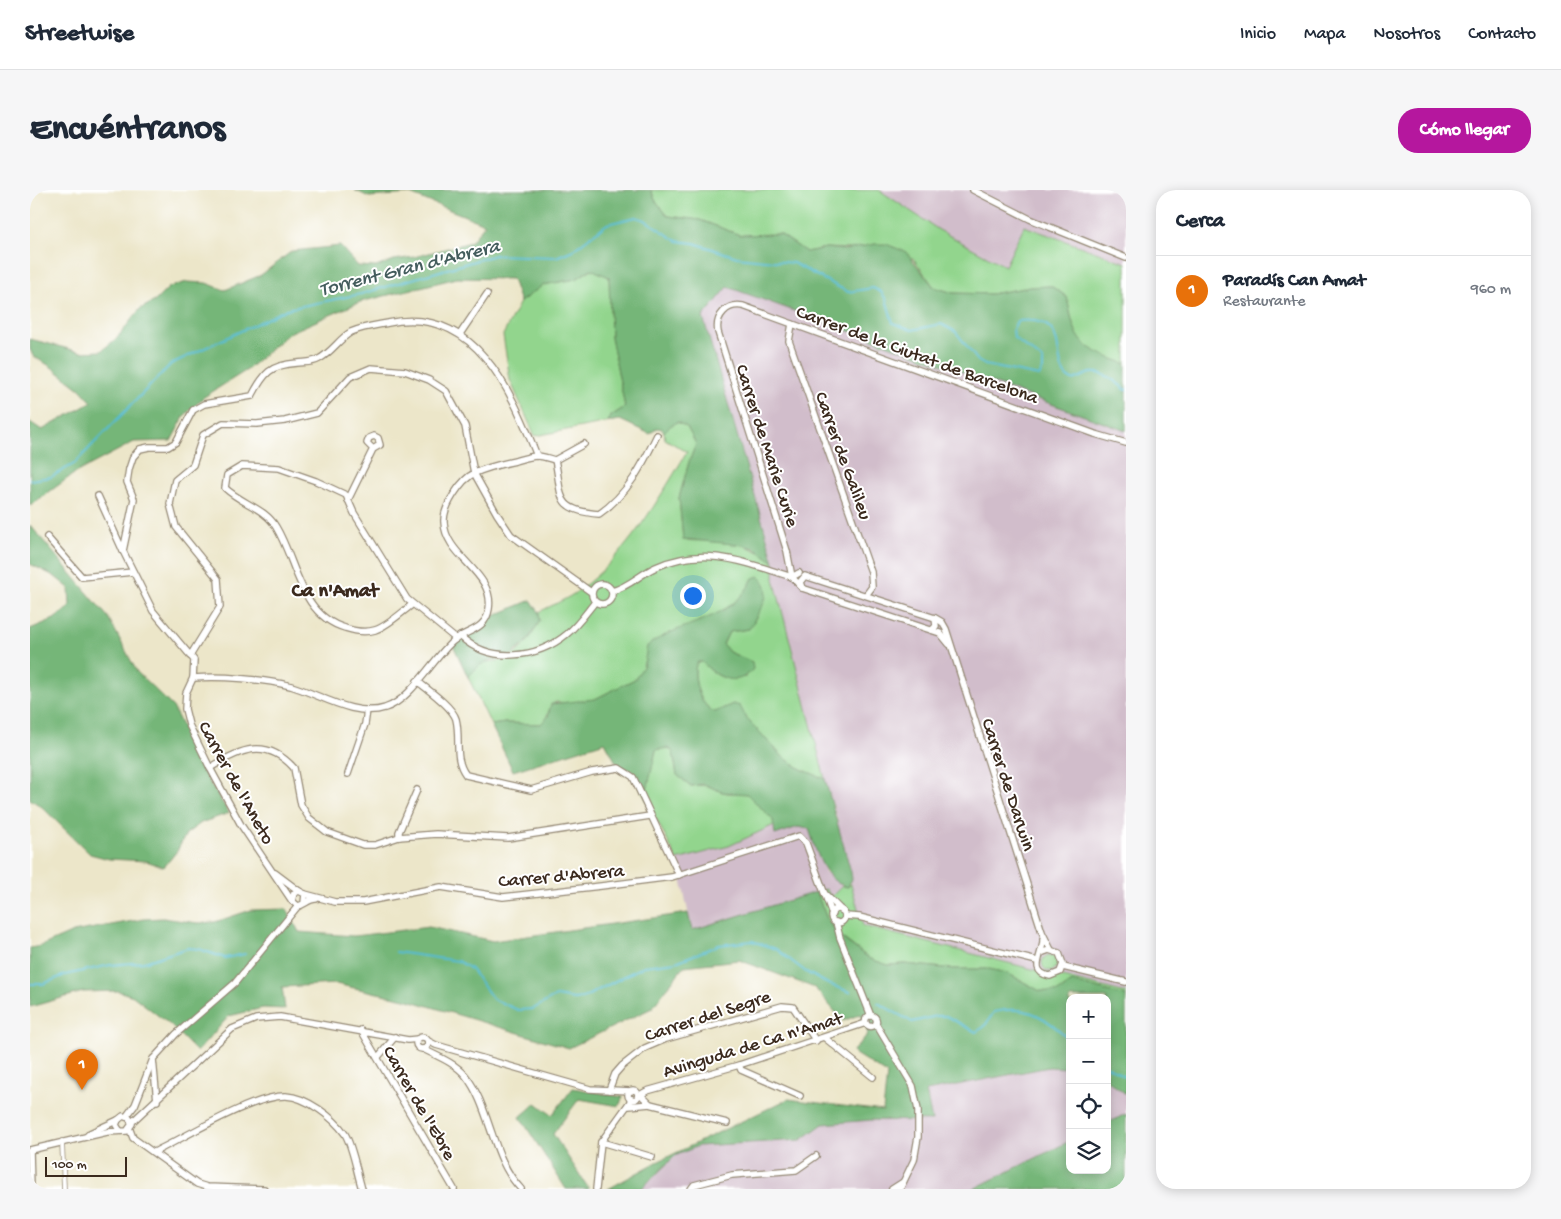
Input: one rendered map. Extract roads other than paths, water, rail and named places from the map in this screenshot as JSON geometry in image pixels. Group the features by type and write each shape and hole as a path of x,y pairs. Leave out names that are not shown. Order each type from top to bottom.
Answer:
{"street":[{"path":"973,190 1030,220 1126,258"},
{"path":"460,334 487,294"},
{"name":"Carrer de la Ciutat de Barcelona","path":"719,334 718,325 721,315 735,306 792,324 1076,427 1126,442"},
{"path":"123,551 134,499 127,482 133,457 140,449 168,447 176,442 193,410 204,404 252,396 262,377 276,366 313,362 326,355 342,338 353,331 400,320 424,319 437,322 460,334 482,356 510,393 537,456"},
{"name":"Carrer de Galileu","path":"792,324 789,341 871,572 872,587 866,595"},
{"name":"Carrer de Marie Curie","path":"719,334 791,564 792,577"},
{"path":"190,656 220,607 218,580 176,527 170,504 175,480 193,465 203,435 223,423 258,424 317,413 350,377 371,368 405,370 429,380 446,391 465,426 474,473 511,535 591,592 595,602 607,603 611,598 612,591 608,585 601,583 595,586 591,592"},
{"path":"555,460 559,494 569,506 579,511 599,514 622,496 636,476 657,435"},
{"path":"98,496 153,611 194,660 193,678 285,685 367,710 387,708 402,698 458,638 477,630 486,619 490,609 488,594 480,578 453,548 444,527 445,509 458,489 474,473 537,456 555,460 584,444"},
{"path":"348,500 373,449"},
{"path":"413,604 376,630 356,632 331,624 316,611 305,594 276,527 267,515 236,499 225,488 227,475 242,466 279,468 316,481 346,495 407,599 458,638 476,648 494,654 518,655 536,651 567,634 595,602"},
{"path":"47,537 82,577 133,572"},
{"path":"612,591 623,588 658,566 688,558 703,556 738,560 792,577 802,575 935,618 936,626 932,630"},
{"name":"Carrer de Marie Curie","path":"791,564 802,575"},
{"path":"802,575 800,582 802,588"},
{"path":"792,577 802,588 932,630 943,635 949,644"},
{"name":"Carrer de Darwin","path":"935,618 944,625 1042,932 1052,950"},
{"name":"Carrer de l'Aneto","path":"193,678 186,693 184,709 189,725 241,825 292,901 301,905"},
{"path":"417,681 441,700 456,717 459,766 466,775 531,790 592,772 618,768 633,777 679,875"},
{"path":"348,774 365,724 367,710"},
{"path":"210,768 247,748 275,753 294,768 301,805 309,818 327,832 363,845 375,845 399,838 436,834 508,838 602,825 650,816"},
{"path":"399,838 399,832 417,790"},
{"name":"Carrer d'Abrera","path":"302,893 335,902 364,902 441,887 503,896 679,875 799,836 806,843 824,893"},
{"name":"Carrer de l'Aneto","path":"271,869 302,893"},
{"path":"87,1137 90,1133 126,1117 135,1105 153,1059 176,1034 235,983 301,905 302,893 293,895 292,901"},
{"path":"824,893 843,913"},
{"path":"824,893 833,920 838,922"},
{"name":"Carrer d'Abrera","path":"301,905 310,899 323,899"},
{"path":"832,914 836,910 1037,960"},
{"path":"843,913 838,922 839,931 870,1021 913,1086 918,1110 918,1137 914,1160 900,1189"},
{"name":"Carrer de Darwin","path":"1041,953 1043,948 1042,932"},
{"path":"1052,950 1061,956 1063,966 1058,974 1047,976 1040,971 1037,960 1041,953 1052,950"},
{"path":"1063,966 1126,982"},
{"name":"Carrer del Segre","path":"609,1090 615,1074 645,1048 666,1039 782,1006 793,1007 816,1041"},
{"path":"264,1189 201,1185 133,1138 130,1130 132,1122 166,1093 232,1030 256,1019 280,1017 361,1030 417,1042 454,1065 465,1075 475,1091 502,1159 521,1189"},
{"name":"Avinguda de Ca n'Amat","path":"634,1095 816,1041 870,1021"},
{"name":"Carrer de l'Ebre","path":"361,1030 454,1189"},
{"path":"378,1057 395,1037"},
{"path":"417,1042 424,1037 426,1046"},
{"path":"825,1038 873,1077"},
{"path":"426,1046 436,1045 581,1087 622,1091 650,1104 726,1123"},
{"path":"153,1059 157,1101"},
{"path":"739,1065 742,1070 800,1096"},
{"path":"155,1085 166,1093"},
{"path":"596,1189 601,1142 606,1132 629,1106 634,1095"},
{"path":"154,1152 267,1099 286,1096 300,1098 334,1121 346,1136 362,1189"},
{"path":"629,1106 650,1104"},
{"path":"126,1117 132,1122"},
{"path":"117,1122 120,1131"},
{"path":"107,1132 117,1122"},
{"path":"31,1189 30,1150 107,1132 130,1130"},
{"path":"62,1141 64,1189"},
{"path":"601,1142 652,1157"},
{"path":"691,1189 694,1185 732,1175 796,1170 816,1156"},
{"path":"892,1189 903,1182"},
{"path":"195,1189 201,1185"}],"waterway":[{"name":"Torrent Gran d'Abrera","path":"30,480 51,477 74,464 171,364 287,309 361,294 495,255 556,257 573,250 607,224 636,217 645,220 677,241 694,243 737,257 793,263 848,292 873,288 881,292 886,299 893,323 912,330 941,324 956,332 978,361 985,365 1039,376 1043,369 1043,360 1014,338 1013,329 1017,321 1036,321 1047,326 1054,334 1061,365 1065,374 1072,380 1087,374 1098,373 1108,377 1126,390"},
{"path":"396,952 458,961 471,969 493,999 518,1010 533,1009 556,996 574,999 583,998 644,966 676,962 719,945 752,941 776,949 806,972 828,984 850,992"},
{"path":"30,984 43,984 65,975 110,965 144,962 188,948 199,949 225,958 245,954"},
{"path":"878,1003 912,1022 937,1016 946,1016 976,1032 984,1027 994,1012 1017,1010 1045,1019 1069,1039"},
{"path":"1111,1068 1126,1077"}],"place":[{"name":"Paradís Can Amat","path":"82,1090"}],"district":[{"name":"Ca n'Amat","path":"335,589"}]}
